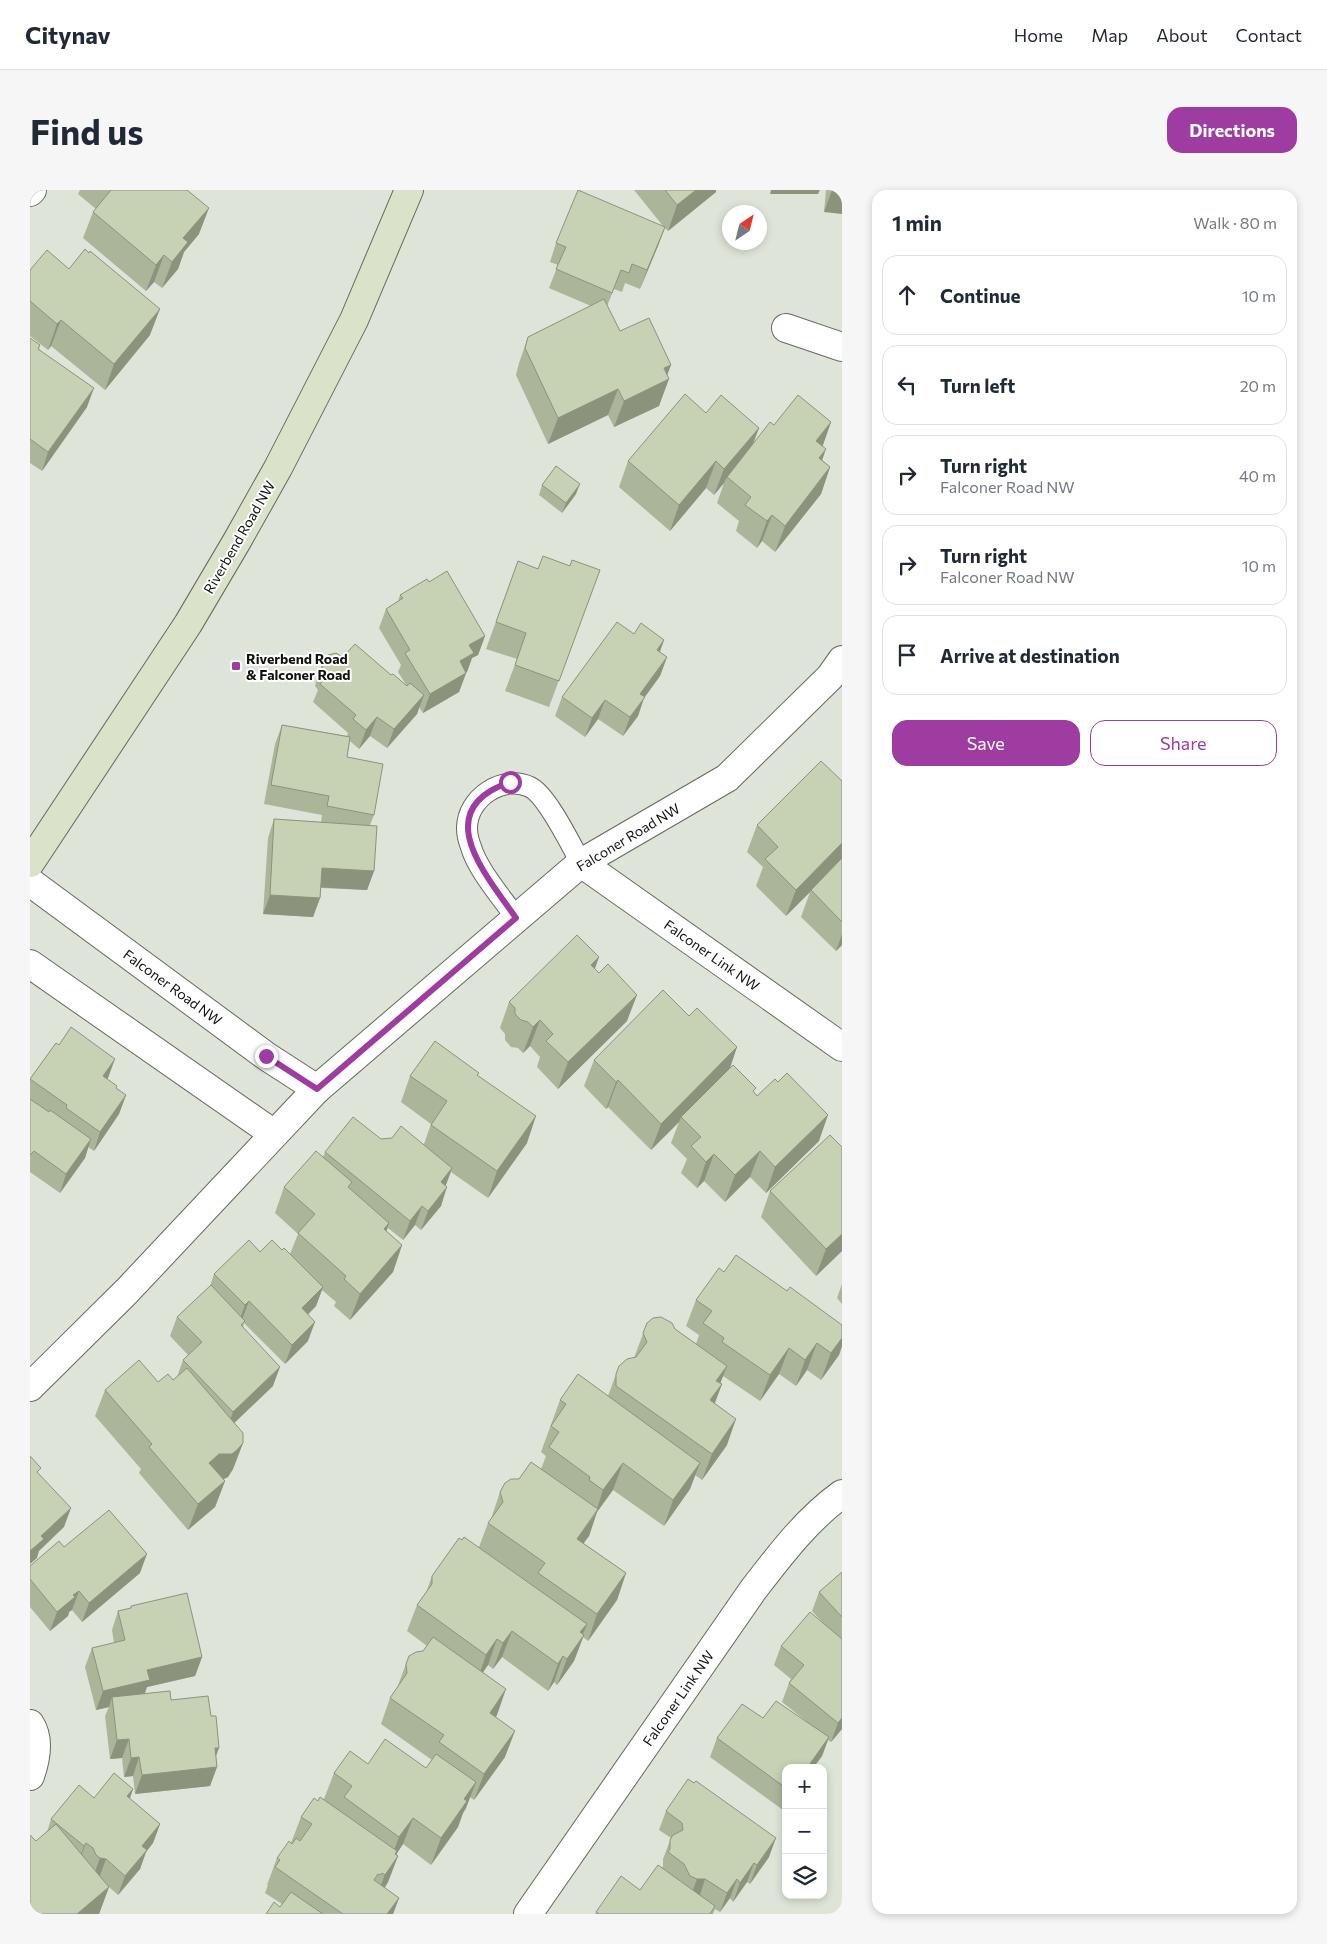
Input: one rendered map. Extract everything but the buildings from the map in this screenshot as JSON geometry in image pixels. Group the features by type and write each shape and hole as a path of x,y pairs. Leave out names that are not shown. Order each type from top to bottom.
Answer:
{"main road":[{"name":"Riverbend Road NW","path":"30,863 188,624 242,533 278,468 354,320 409,190"}],"street":[{"path":"786,328 842,347"},
{"name":"Falconer Road NW","path":"30,1387 127,1291 317,1089 581,863 727,778 830,677 842,660"},
{"name":"Falconer Link NW","path":"581,863 842,1047"},
{"name":"Falconer Road NW","path":"30,882 266,1056 317,1089"},
{"path":"30,964 274,1134"},
{"name":"Falconer Link NW","path":"528,1914 753,1590 792,1539 830,1502 842,1494"},
{"path":"30,1724 36,1733 36,1753 30,1776"}],"lane":[{"path":"516,918 484,872 471,848 467,827 473,807 492,788 510,782 531,787 545,800 581,863"}],"place":[{"name":"Riverbend Road & Falconer Road","path":"236,666"}],"route":[{"path":"266,1056 317,1089 516,918 484,872 471,848 467,827 473,807 492,788 510,782"}]}
